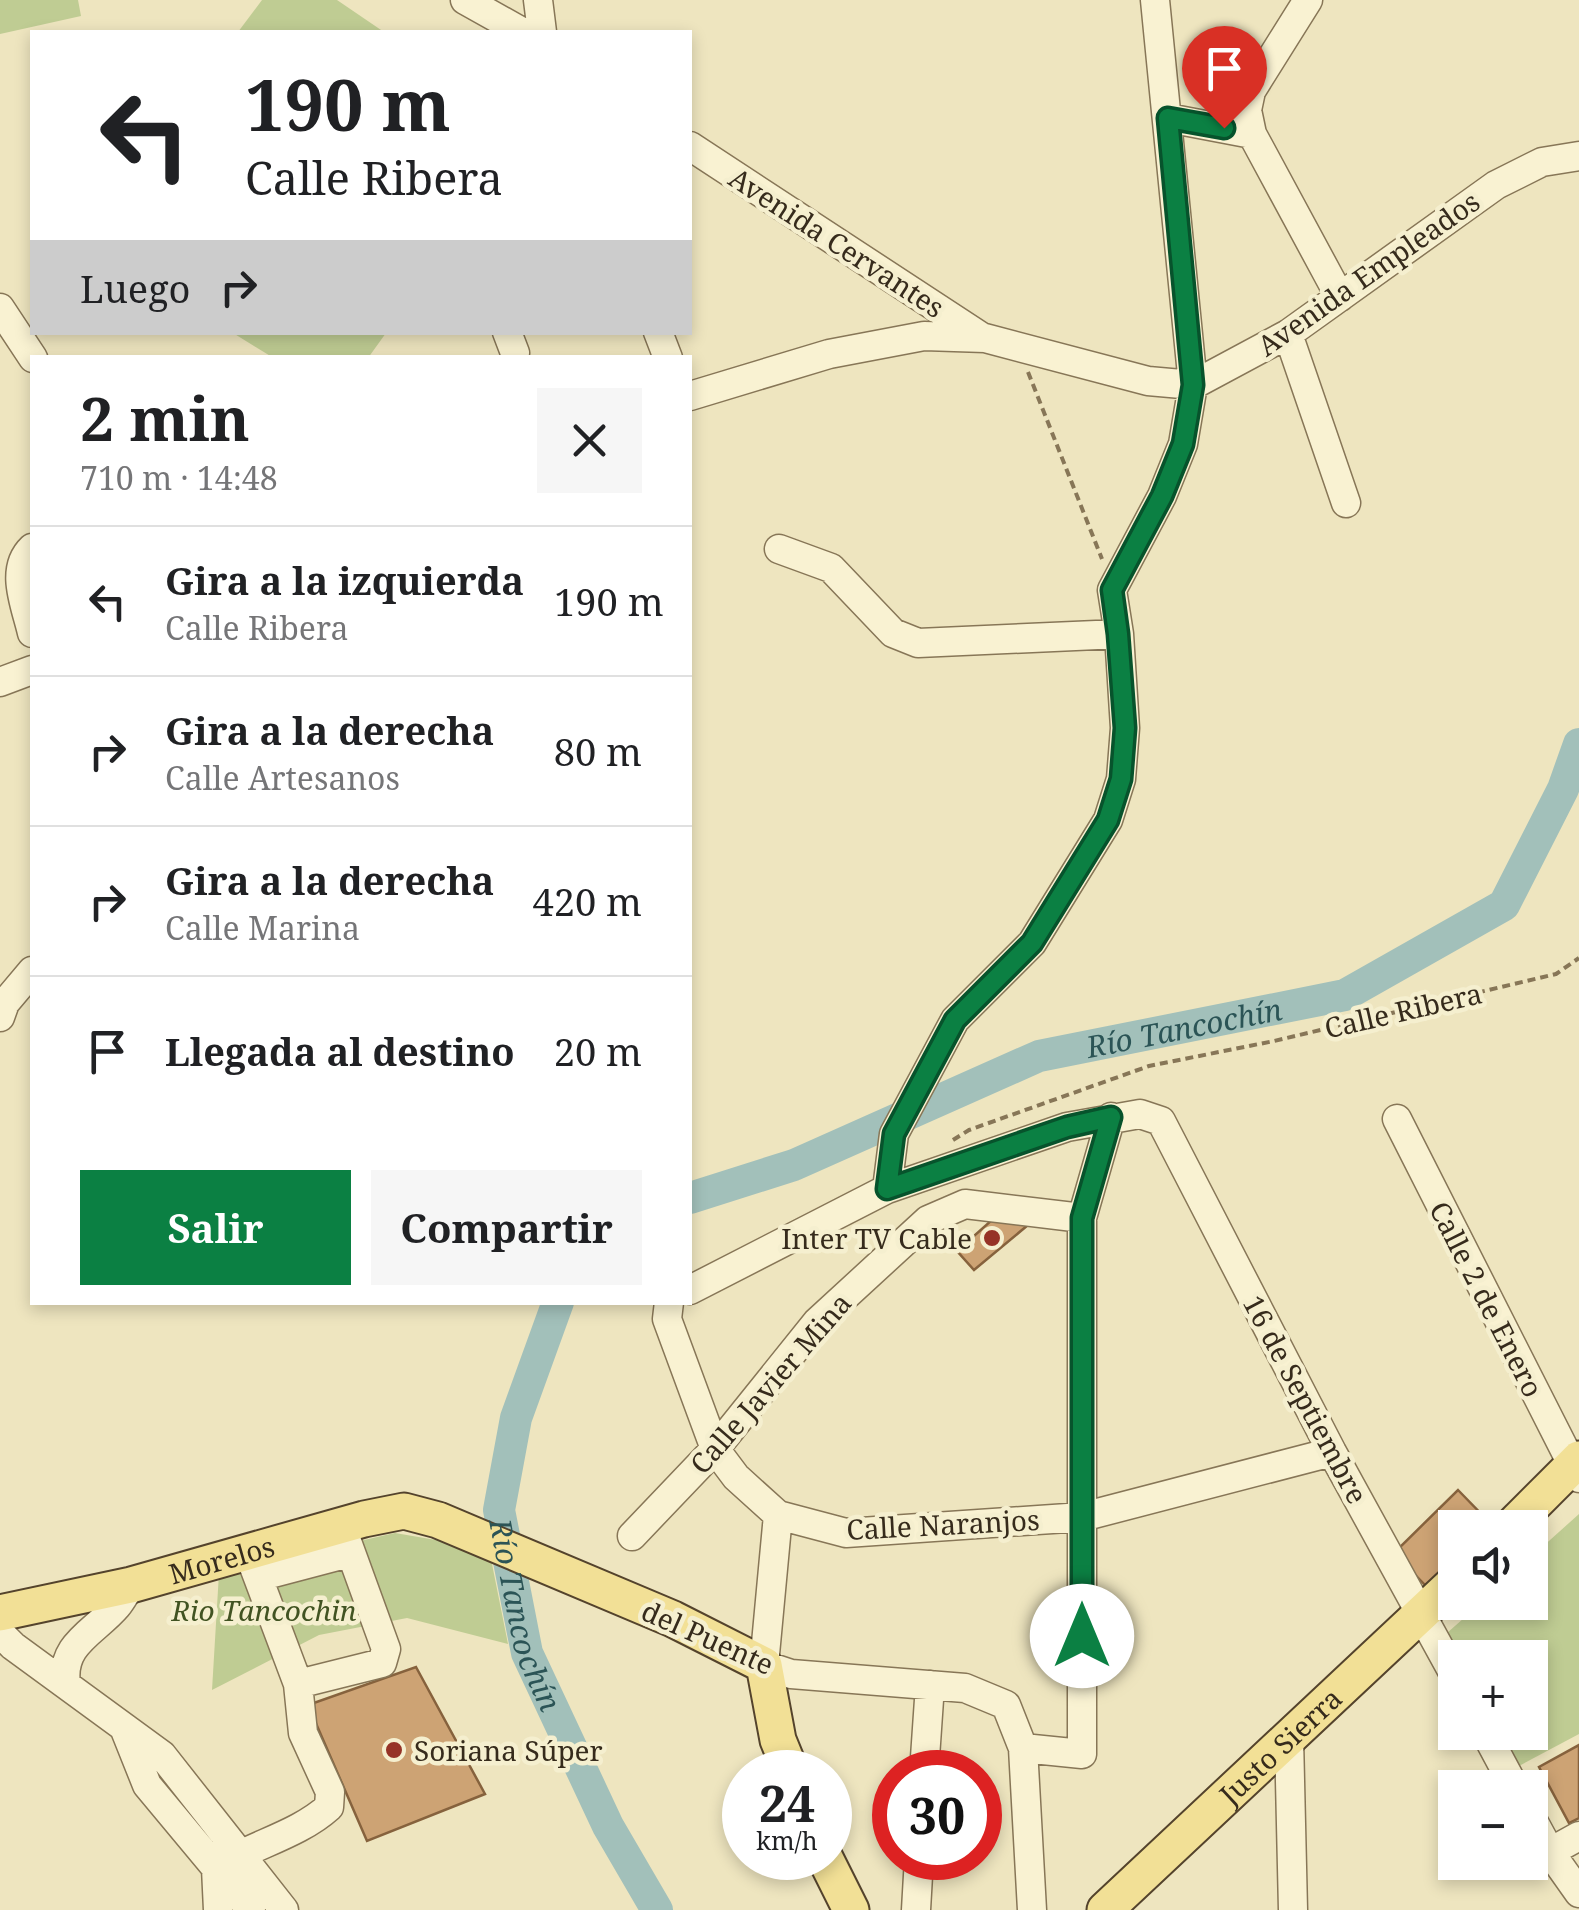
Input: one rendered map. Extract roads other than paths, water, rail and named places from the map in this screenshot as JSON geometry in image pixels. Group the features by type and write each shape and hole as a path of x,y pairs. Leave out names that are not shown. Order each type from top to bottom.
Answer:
{"main road":[{"path":"1530,1510 1577,1468"},
{"name":"Morelos","path":"0,1612 254,1564 345,1539 404,1511 438,1520"},
{"name":"del Puente","path":"438,1520 672,1619 764,1665"},
{"name":"Justo Sierra","path":"1105,1910 1438,1599"},
{"path":"764,1665 782,1750"},
{"path":"836,1880 851,1910"}],"street":[{"path":"465,0 518,30"},
{"path":"538,0 542,30"},
{"path":"887,1189 894,1134 955,1020 1032,943 1108,820 1121,779 1125,728 1112,590 1162,496 1183,444 1193,385 1155,0"},
{"path":"1308,0 1251,91 1247,110 1252,134 1340,297"},
{"path":"1168,118 1252,134"},
{"name":"Avenida Cervantes","path":"692,147 985,338"},
{"name":"Avenida Empleados","path":"1193,385 1288,334 1496,185 1542,162 1579,156"},
{"path":"0,308 31,355"},
{"path":"1288,334 1346,503"},
{"path":"692,395 848,350 924,336 985,338 1148,381 1193,385"},
{"path":"779,548 831,568 893,632 918,644 1118,634"},
{"path":"30,551 20,566 30,625"},
{"path":"0,682 30,671"},
{"path":"2,1000 30,973"},
{"name":"16 de Septiembre","path":"1111,1117 1140,1114 1161,1121 1332,1452 1438,1645"},
{"path":"692,1289 887,1189 1067,1127 1111,1117 1082,1218 1082,1754 1024,1748 1032,1910"},
{"name":"Calle 2 de Enero","path":"1397,1120 1577,1468"},
{"name":"Calle Javier Mina","path":"632,1536 715,1449 816,1322 928,1220 966,1204 1082,1218"},
{"name":"Calle Naranjos","path":"668,1311 715,1449 736,1477 778,1515 846,1533 1082,1517 1332,1452"},
{"path":"764,1665 778,1515"},
{"path":"298,1684 382,1663 386,1657 345,1539"},
{"path":"216,1868 241,1852 315,1820 329,1807 330,1792 303,1733 298,1684 254,1564"},
{"path":"66,1684 66,1663 75,1644 116,1607 130,1585"},
{"path":"0,1632 162,1755 284,1910"},
{"name":"del Puente","path":"764,1665 791,1674 964,1688 1006,1705 1024,1748"},
{"path":"926,1750 930,1685"},
{"path":"124,1729 147,1784 251,1910"},
{"path":"1290,1738 1292,1910"},
{"path":"1550,1852 1579,1836"},
{"path":"1548,1848 1579,1893"},
{"path":"216,1868 218,1910"},
{"path":"916,1910 918,1880"}],"waterway":[{"name":"Río Tancochín","path":"692,1197 794,1165 1039,1056 1345,995 1504,905 1563,789 1579,744"},
{"name":"Río Tancochín","path":"557,1305 516,1418 499,1510 527,1653 608,1826 657,1910"}],"place":[{"name":"Inter TV Cable","path":"992,1238"},
{"name":"Soriana Súper","path":"394,1750"}],"park label":[{"name":"Rio Tancochin","path":"264,1610"}]}
